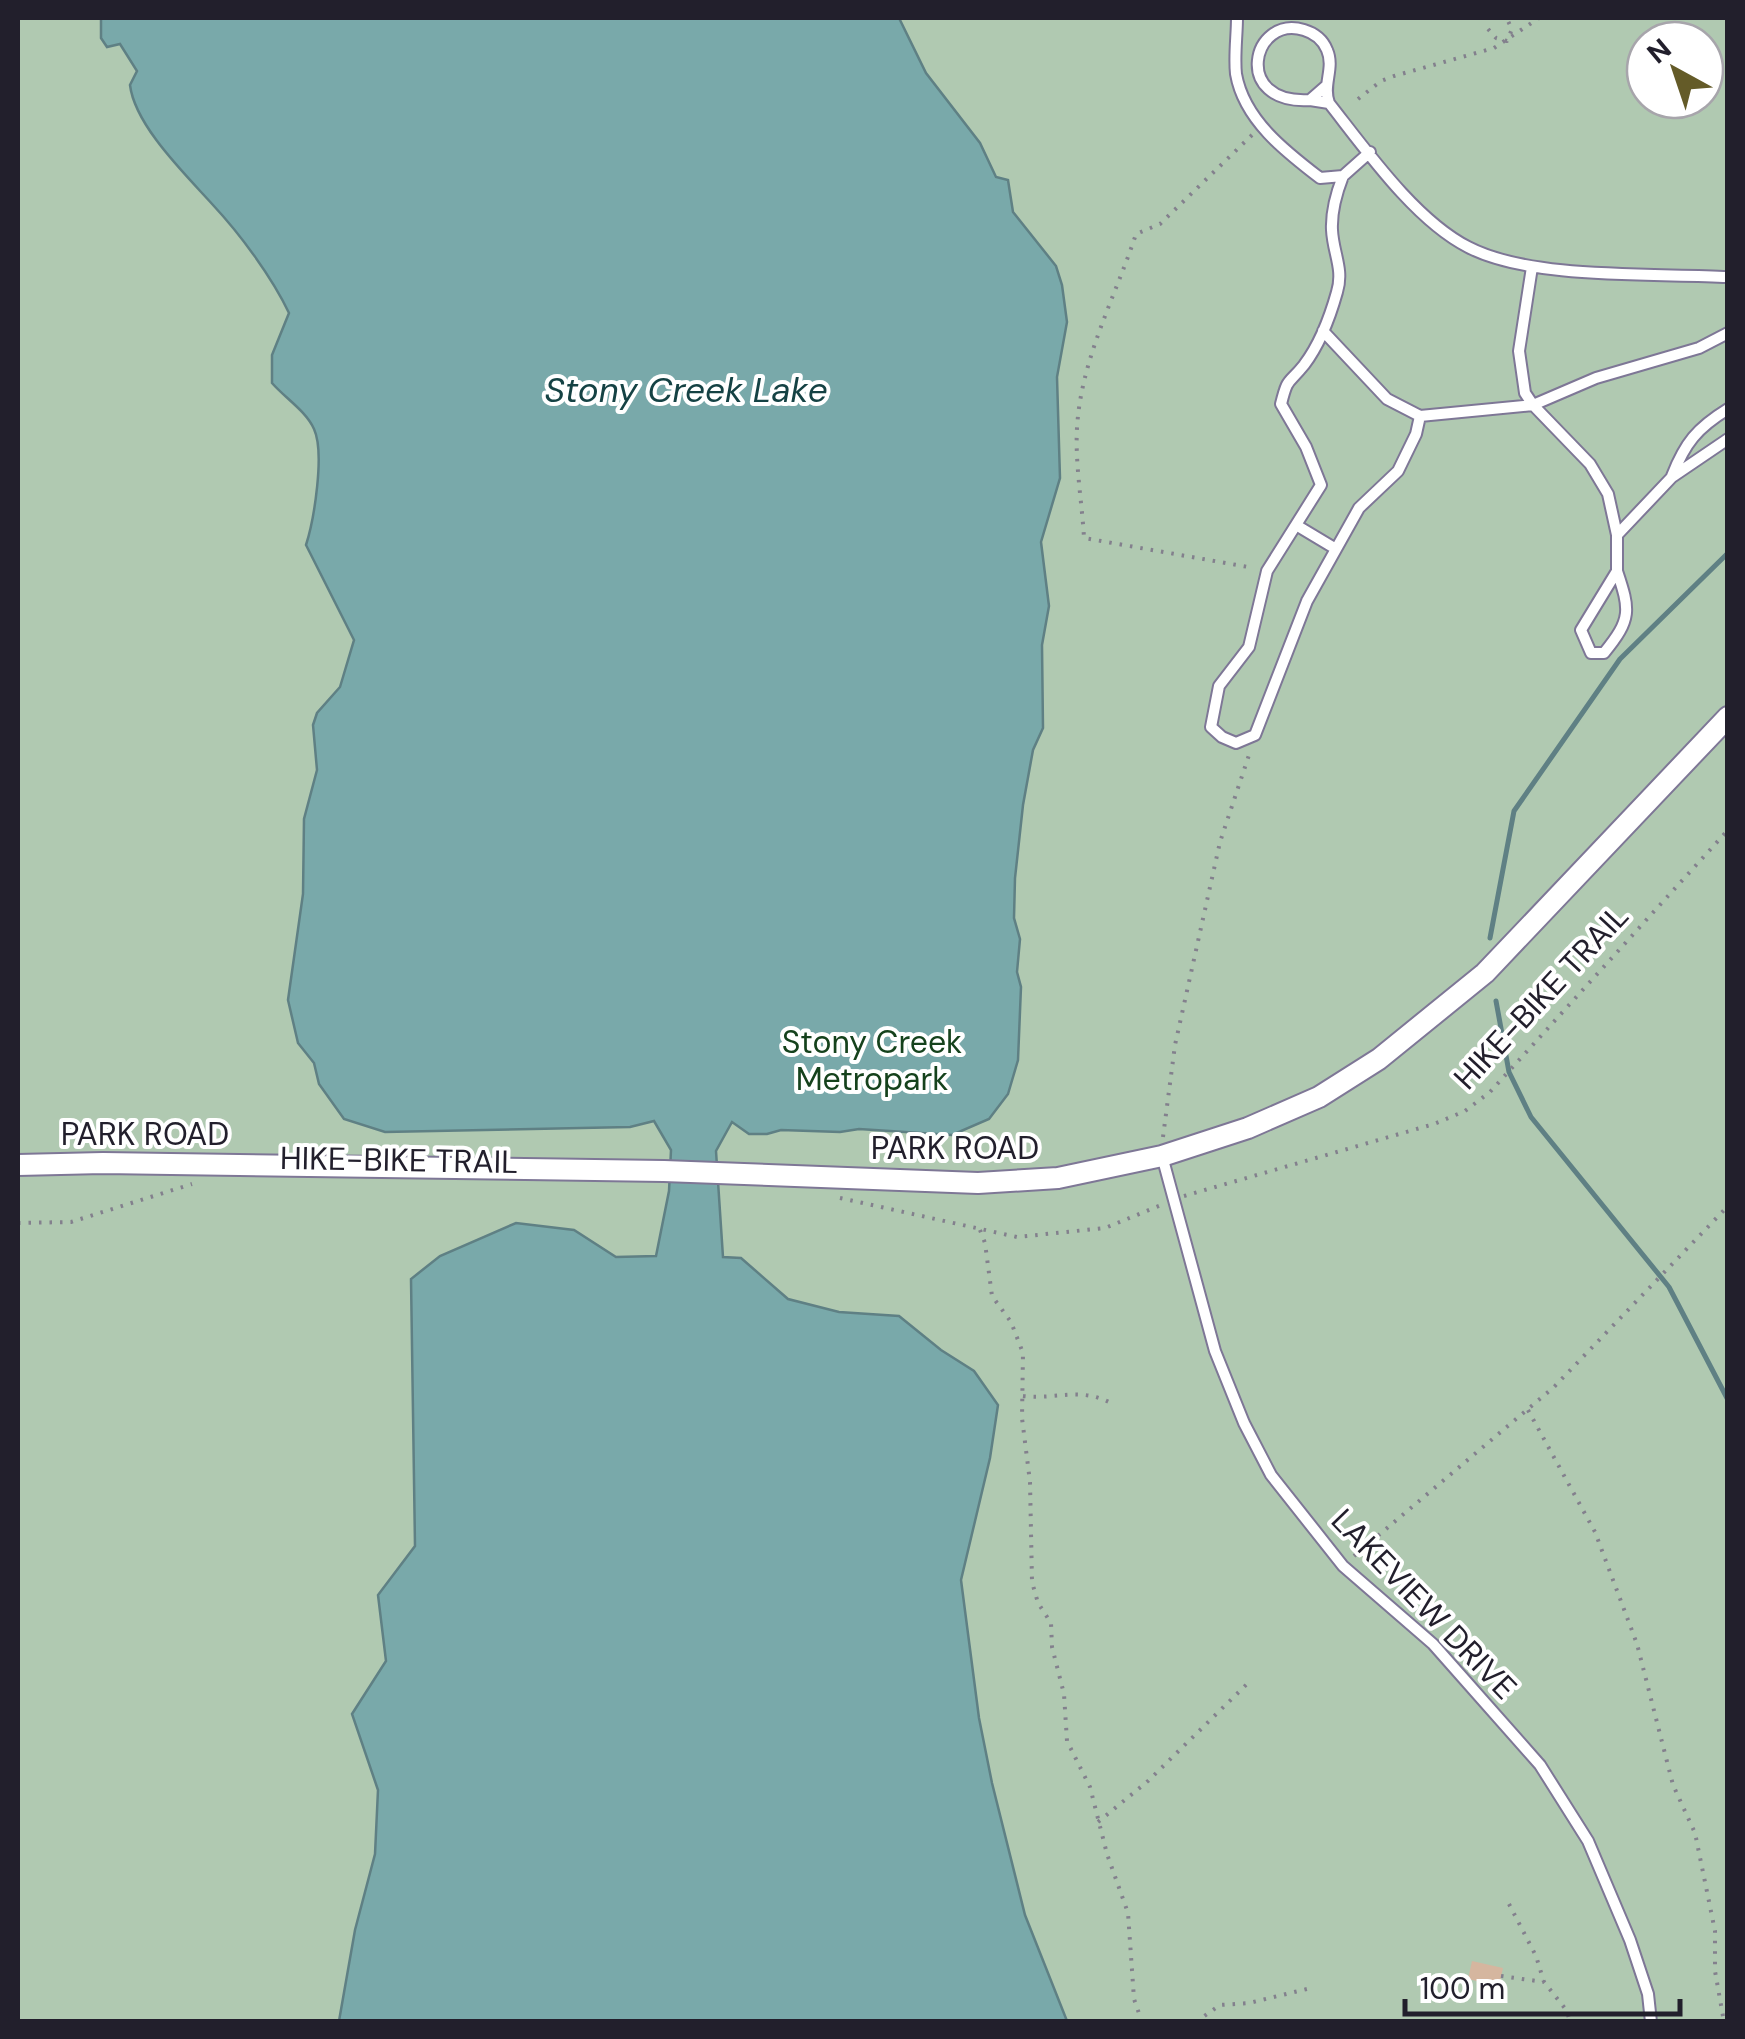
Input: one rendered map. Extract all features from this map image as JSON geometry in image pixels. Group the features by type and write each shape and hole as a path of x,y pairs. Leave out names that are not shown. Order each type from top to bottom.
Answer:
{"street":[{"name":"PARK ROAD","path":"18,1164 664,1170 978,1182 1058,1178 1162,1156 1248,1128 1319,1097 1379,1060 1484,973 1728,716"}],"lane":[{"path":"1237,18 1236,74 1249,109 1284,150 1320,178 1334,200"},
{"path":"1330,103 1283,100 1264,86 1257,62 1266,40 1287,28 1320,38 1330,59 1326,86 1330,103 1434,223 1465,246 1498,260 1532,267 1728,277"},
{"path":"1310,100 1326,86"},
{"path":"1370,152 1342,176 1334,200 1332,232 1340,269 1338,288 1323,331 1304,366 1287,381 1282,404 1321,485 1267,571 1249,648 1219,686 1211,726 1236,744 1254,735 1307,601 1358,508 1398,471 1420,416"},
{"path":"1320,178 1342,176"},
{"path":"1532,267 1519,351 1525,393 1590,464 1608,494 1618,535 1616,571 1629,608 1621,632 1604,653 1591,653 1580,630 1616,571"},
{"path":"1323,331 1388,399 1420,416 1532,404 1596,378 1699,348 1728,333"},
{"path":"1672,477 1684,445 1728,409"},
{"path":"1618,535 1672,477 1728,439"},
{"path":"1296,525 1336,549"},
{"name":"LAKEVIEW DRIVE","path":"1162,1156 1215,1351 1244,1423 1272,1475 1343,1566 1433,1644 1540,1765 1588,1840 1636,1958 1648,1994 1650,2022"}],"path":[{"path":"1507,18 1512,28 1507,40"},
{"path":"1358,99 1382,81 1494,48 1538,18"},
{"path":"1488,29 1496,38 1507,40"},
{"path":"1262,124 1236,154 1160,224 1136,234 1093,345 1077,428 1084,538 1267,571"},
{"path":"1162,1156 1175,1046 1220,842 1254,735"},
{"name":"HIKE-BIKE TRAIL","path":"1184,1196 1419,1129 1465,1111 1500,1082 1728,830"},
{"path":"18,1223 72,1222 193,1184"},
{"path":"828,1196 1017,1236 1104,1228 1166,1203"},
{"path":"1343,1566 1554,1387 1728,1206"},
{"path":"980,1230 988,1259 989,1286 1018,1336 1023,1353 1023,1435 1030,1482 1032,1582 1038,1604 1051,1622 1052,1647 1064,1694 1067,1741 1090,1787 1128,1913 1134,1999 1142,2022"},
{"path":"1023,1396 1088,1393 1113,1404"},
{"path":"1528,1410 1596,1532 1637,1644 1674,1785 1695,1833 1714,1931 1714,1971 1724,2022"},
{"path":"1098,1822 1148,1781 1248,1683"},
{"path":"1509,1904 1536,1956 1544,1982 1567,2011 1570,2022"},
{"path":"1502,1976 1544,1982"},
{"path":"1196,2022 1220,2005 1312,1988"}],"green space":[{"name":"Stony Creek Metropark","path":"18,18 1727,18 1727,2021 18,2021"}],"water":[{"name":"Stony Creek Lake","path":"101,18 899,18 926,73 980,143 996,177 1008,180 1013,212 1056,266 1067,322 1057,377 1060,478 1041,542 1049,606 1042,645 1043,728 1033,750 1015,878 1014,918 1020,939 1017,972 1021,987 1018,1060 1008,1094 989,1119 952,1135 859,1129 749,1134 732,1122 716,1151 723,1257 741,1258 788,1299 839,1312 899,1316 974,1371 998,1405 990,1458 961,1580 979,1718 992,1783 1025,1915 1067,2021 339,2021 355,1930 375,1854 378,1790 352,1714 386,1661 378,1595 415,1546 411,1279 440,1256 516,1223 574,1230 616,1257 656,1256 669,1191 671,1150 654,1121 630,1127 385,1132 344,1119 319,1084 314,1063 298,1043 288,1000 303,894 304,819 317,770 313,725 317,713 340,687 354,640 306,545 317,487 317,440 306,416 272,383 272,355 289,313 282,299 244,242 151,133 130,85 137,71 120,44 107,47 101,38"}],"building":[{"path":"1472,1961 1503,1968 1499,1986 1468,1979"}],"waterway":[{"path":"1490,938 1514,811 1620,659 1728,553"},
{"path":"1496,1001 1509,1072 1531,1117 1669,1287 1728,1400"}]}
